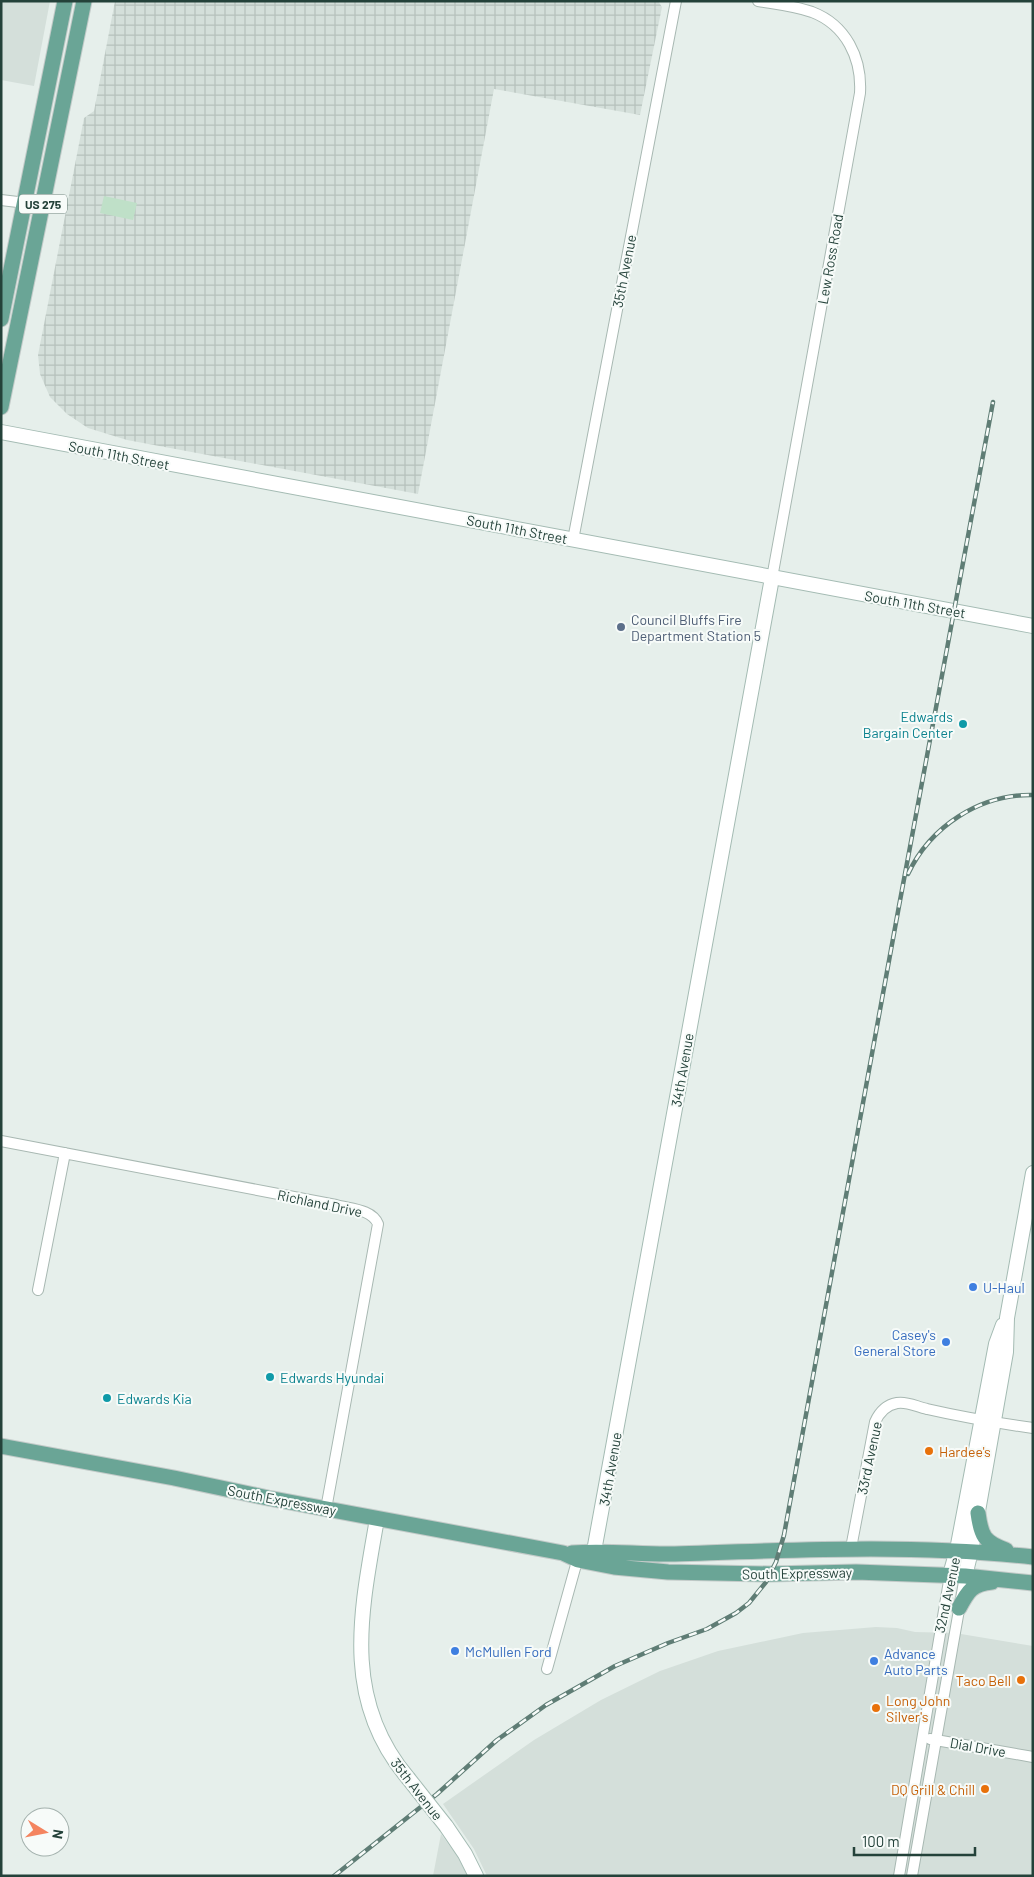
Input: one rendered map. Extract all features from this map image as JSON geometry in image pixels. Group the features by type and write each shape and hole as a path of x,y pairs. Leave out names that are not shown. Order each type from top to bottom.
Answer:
{"main road":[{"name":"US 275","path":"1,318 65,1"},
{"name":"US 275","path":"1,407 84,1"},
{"name":"South Expressway","path":"1,1446 377,1519 586,1557 634,1570 715,1574 856,1572 957,1575 1033,1583"},
{"path":"978,1513 981,1532 988,1542 1030,1557"},
{"name":"South Expressway","path":"586,1557 851,1548 964,1551 1030,1557"},
{"path":"959,1608 966,1594 975,1586 982,1583 1009,1580"}],"street":[{"name":"35th Avenue","path":"573,540 676,1"},
{"name":"Lew Ross Road","path":"758,1 813,12 825,18 850,43 856,56 861,81 772,578"},
{"path":"1,200 25,201 43,205"},
{"name":"South 11th Street","path":"1,432 1033,626"},
{"name":"34th Avenue","path":"586,1557 772,578"},
{"name":"Richland Drive","path":"1,1141 336,1205 363,1212 376,1219 378,1224 326,1509"},
{"path":"38,1290 65,1153"},
{"name":"32nd Avenue","path":"899,1876 942,1614 978,1513 996,1344 1000,1330 1007,1318 1033,1173"},
{"name":"33rd Avenue","path":"851,1548 874,1422 881,1411 892,1404 906,1403 926,1409 1033,1428"},
{"name":"32nd Avenue","path":"964,1551 987,1421"},
{"name":"35th Avenue","path":"377,1519 362,1608 360,1632 362,1668 370,1707 378,1730 395,1763 446,1826 465,1854 476,1876"},
{"path":"547,1668 586,1557"},
{"name":"32nd Avenue","path":"912,1876 959,1608 957,1575"},
{"name":"Dial Drive","path":"923,1738 1033,1757"}],"shaded area":[{"path":"1,1 50,1 34,86 1,80"},
{"path":"115,1 658,1 662,7 640,115 494,89 418,494 127,440 88,428 67,414 50,397 40,374 38,355 84,118 94,111"},
{"path":"876,1627 897,1628 915,1632 955,1633 1033,1646 1033,1876 487,1876 474,1849 443,1804 534,1740 601,1700 660,1671 718,1651 803,1633"},
{"path":"441,1834 459,1858 467,1876 433,1876"}],"green space":[{"path":"104,196 137,203 133,220 100,213"}],"railway":[{"path":"334,1876 437,1794 497,1740 546,1705 615,1666 668,1643 707,1629 736,1613 749,1603 766,1582 776,1562 784,1535 993,402"},
{"path":"908,874 917,857 929,842 958,816 994,800 1013,796 1033,795"}],"place":[{"name":"Council Bluffs Fire Department Station 5","path":"621,627"},
{"name":"Edwards Bargain Center","path":"963,724"},
{"name":"U-Haul","path":"973,1287"},
{"name":"Casey's General Store","path":"946,1342"},
{"name":"Edwards Hyundai","path":"270,1377"},
{"name":"Edwards Kia","path":"107,1398"},
{"name":"Hardee's","path":"929,1451"},
{"name":"McMullen Ford","path":"455,1651"},
{"name":"Advance Auto Parts","path":"874,1661"},
{"name":"Taco Bell","path":"1021,1680"},
{"name":"Long John Silver's","path":"876,1708"},
{"name":"DQ Grill & Chill","path":"985,1789"}]}
